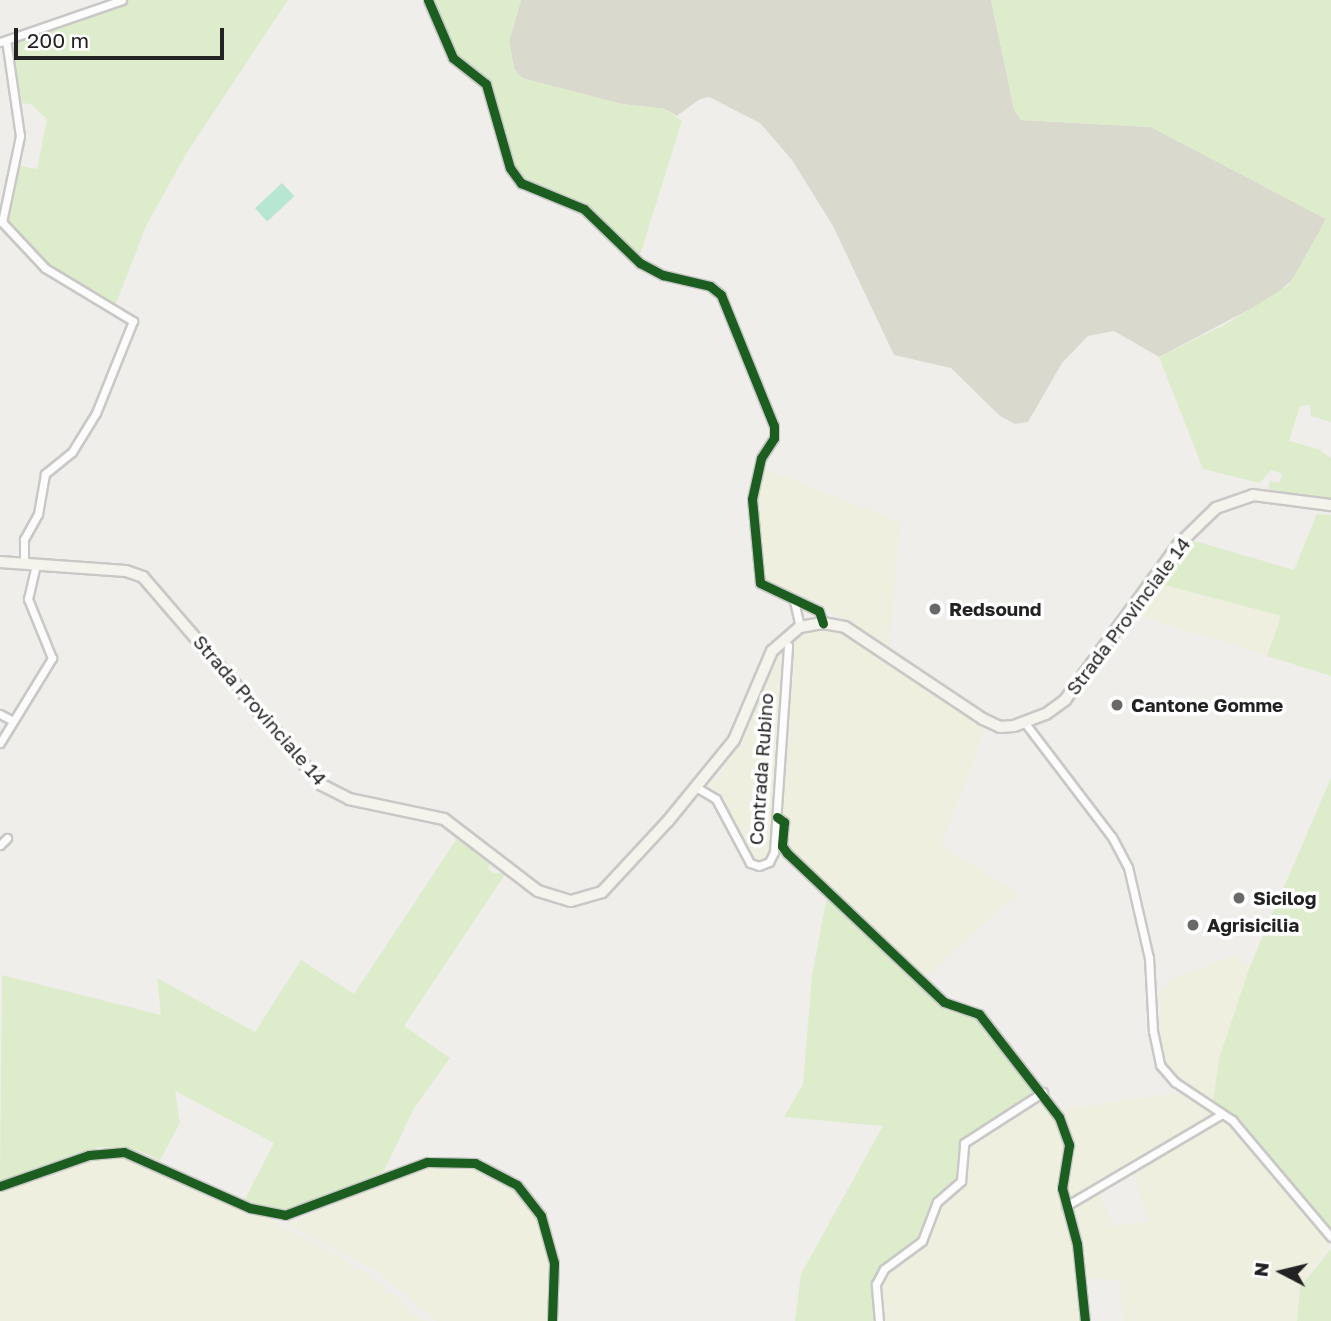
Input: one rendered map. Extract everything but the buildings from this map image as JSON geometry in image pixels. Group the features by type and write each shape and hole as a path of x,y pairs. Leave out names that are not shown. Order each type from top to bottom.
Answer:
{"main road":[{"name":"Strada Provinciale 14","path":"0,562 126,571 143,577 322,785 349,799 444,819 551,898 583,900 602,892 696,787 734,740 772,651 800,627 823,622 845,627 992,724 1007,727 1025,723 1065,700 1178,545 1216,509 1253,495 1331,506"}],"street":[{"path":"24,564 24,539 38,514 45,474 72,452 96,413 133,321 45,268 2,222 20,136 3,41 122,0"},
{"path":"428,0 453,58 486,84 510,168 521,183 584,209 640,263 663,275 710,286 721,295 774,426 774,438 759,466 752,499 760,583 819,611 823,622"},
{"path":"0,743 52,658 28,599 36,564"},
{"path":"794,601 800,627"},
{"name":"Contrada Rubino","path":"696,787 716,799 754,866 769,862 774,852 788,645"},
{"path":"0,714 13,721"},
{"path":"1025,723 1112,837 1128,867 1149,958 1160,1065 1175,1082 1222,1114 1250,1139 1331,1237"},
{"path":"777,817 784,822 782,846 787,853 937,996 957,1009 979,1014 1043,1092 1059,1117 1069,1144 1062,1188 1077,1244 1085,1321"},
{"path":"0,845 7,838"},
{"path":"880,1321 876,1284 884,1269 922,1241 937,1202 961,1181 964,1143 1043,1092"},
{"path":"1066,1206 1222,1114"},
{"path":"0,1186 89,1155 124,1152 250,1208 285,1215 427,1162 475,1163 517,1185 541,1216 554,1262 552,1321"}],"shaded area":[{"path":"521,0 991,0 1014,109 1021,120 1151,127 1326,219 1300,273 1273,297 1159,357 1114,331 1088,336 1062,363 1028,422 1015,424 1000,416 951,368 894,355 833,226 792,160 760,123 709,97 700,99 677,116 665,109 621,104 522,78 514,69 509,41"}],"green space":[{"path":"130,0 288,0 186,154 146,226 115,306 49,268 5,222 19,166 37,169 47,119 31,104 22,103 11,42"},
{"path":"431,0 521,0 509,41 514,69 522,78 621,104 665,109 682,121 639,258 587,208 522,180 511,166 491,88 452,52"},
{"path":"991,0 1331,0 1331,422 1311,416 1310,405 1300,406 1289,441 1318,449 1331,458 1331,500 1268,489 1270,481 1279,483 1283,474 1271,470 1260,483 1203,469 1159,357 1226,324 1289,285 1326,219 1151,127 1021,120 1014,109"},
{"path":"282,183 294,196 267,221 255,208"},
{"path":"763,468 900,522 889,651 814,600 796,599 776,583 763,581 755,507"},
{"path":"1317,514 1331,515 1331,676 1267,656 1281,616 1157,583 1191,540 1294,570"},
{"path":"1157,583 1281,616 1267,656 1135,614"},
{"path":"823,628 856,640 986,727 941,846 1018,893 923,979 874,933 875,926 869,928 785,844 787,820 781,813 785,761 789,758 785,750 790,676 796,671 791,668 793,635"},
{"path":"785,642 774,785 769,787 774,791 771,851 755,862 709,781 722,775 723,765 743,734"},
{"path":"1331,778 1331,1232 1251,1133 1213,1102 1219,1059 1250,966"},
{"path":"460,834 491,859 488,869 493,873 506,873 404,1026 450,1058 413,1110 384,1171 299,1209 262,1209 244,1201 274,1143 175,1091 180,1123 160,1160 134,1149 101,1147 0,1181 2,975 161,1015 157,978 255,1032 301,960 354,994"},
{"path":"826,901 832,901 937,1002 981,1021 988,1030 984,1035 994,1036 1036,1091 961,1142 957,1180 934,1202 919,1241 881,1267 874,1284 877,1321 795,1321 801,1274 883,1126 784,1117 803,1084 812,976"},
{"path":"1234,956 1250,966 1219,1059 1213,1102 1163,1065 1155,1020 1161,1019 1160,1003 1155,1003 1155,995 1170,985 1168,980"},
{"path":"1181,1092 1210,1111 1207,1120 1069,1198 1066,1189 1073,1145 1059,1110"},
{"path":"1044,1102 1057,1119 1066,1149 1059,1196 1075,1246 1082,1321 884,1321 879,1284 887,1272 924,1244 940,1204 964,1183 967,1146"},
{"path":"1224,1120 1249,1142 1331,1244 1300,1287 1297,1321 1123,1321 1120,1281 1085,1278 1071,1221 1073,1207 1100,1191 1113,1226 1149,1222 1133,1172"},
{"path":"114,1154 170,1177 174,1185 178,1180 193,1186 194,1191 206,1193 205,1197 276,1221 276,1229 281,1227 329,1252 328,1257 335,1253 353,1266 353,1271 360,1269 387,1288 384,1294 393,1293 412,1314 427,1321 0,1321 0,1191 54,1173 59,1177 60,1171"},
{"path":"436,1164 474,1166 505,1180 531,1206 548,1245 547,1321 436,1321 375,1270 288,1224 411,1171 432,1165 437,1168"},
{"path":"1331,1249 1331,1321 1297,1321 1300,1287"}],"cycle path":[{"path":"428,0 453,58 486,84 510,168 521,183 584,209 640,263 663,275 710,286 721,295 774,426 774,438 761,458 752,499 760,583 819,611 823,623"},
{"path":"777,817 784,822 782,846 787,853 944,1002 979,1014 1059,1117 1069,1145 1062,1188 1077,1244 1085,1321"},
{"path":"0,1186 89,1155 124,1152 250,1208 285,1215 427,1162 475,1163 517,1185 541,1216 554,1263 552,1321"}],"place":[{"name":"Redsound","path":"935,609"},
{"name":"Cantone Gomme","path":"1117,705"},
{"name":"Sicilog","path":"1239,898"},
{"name":"Agrisicilia","path":"1193,925"}]}
